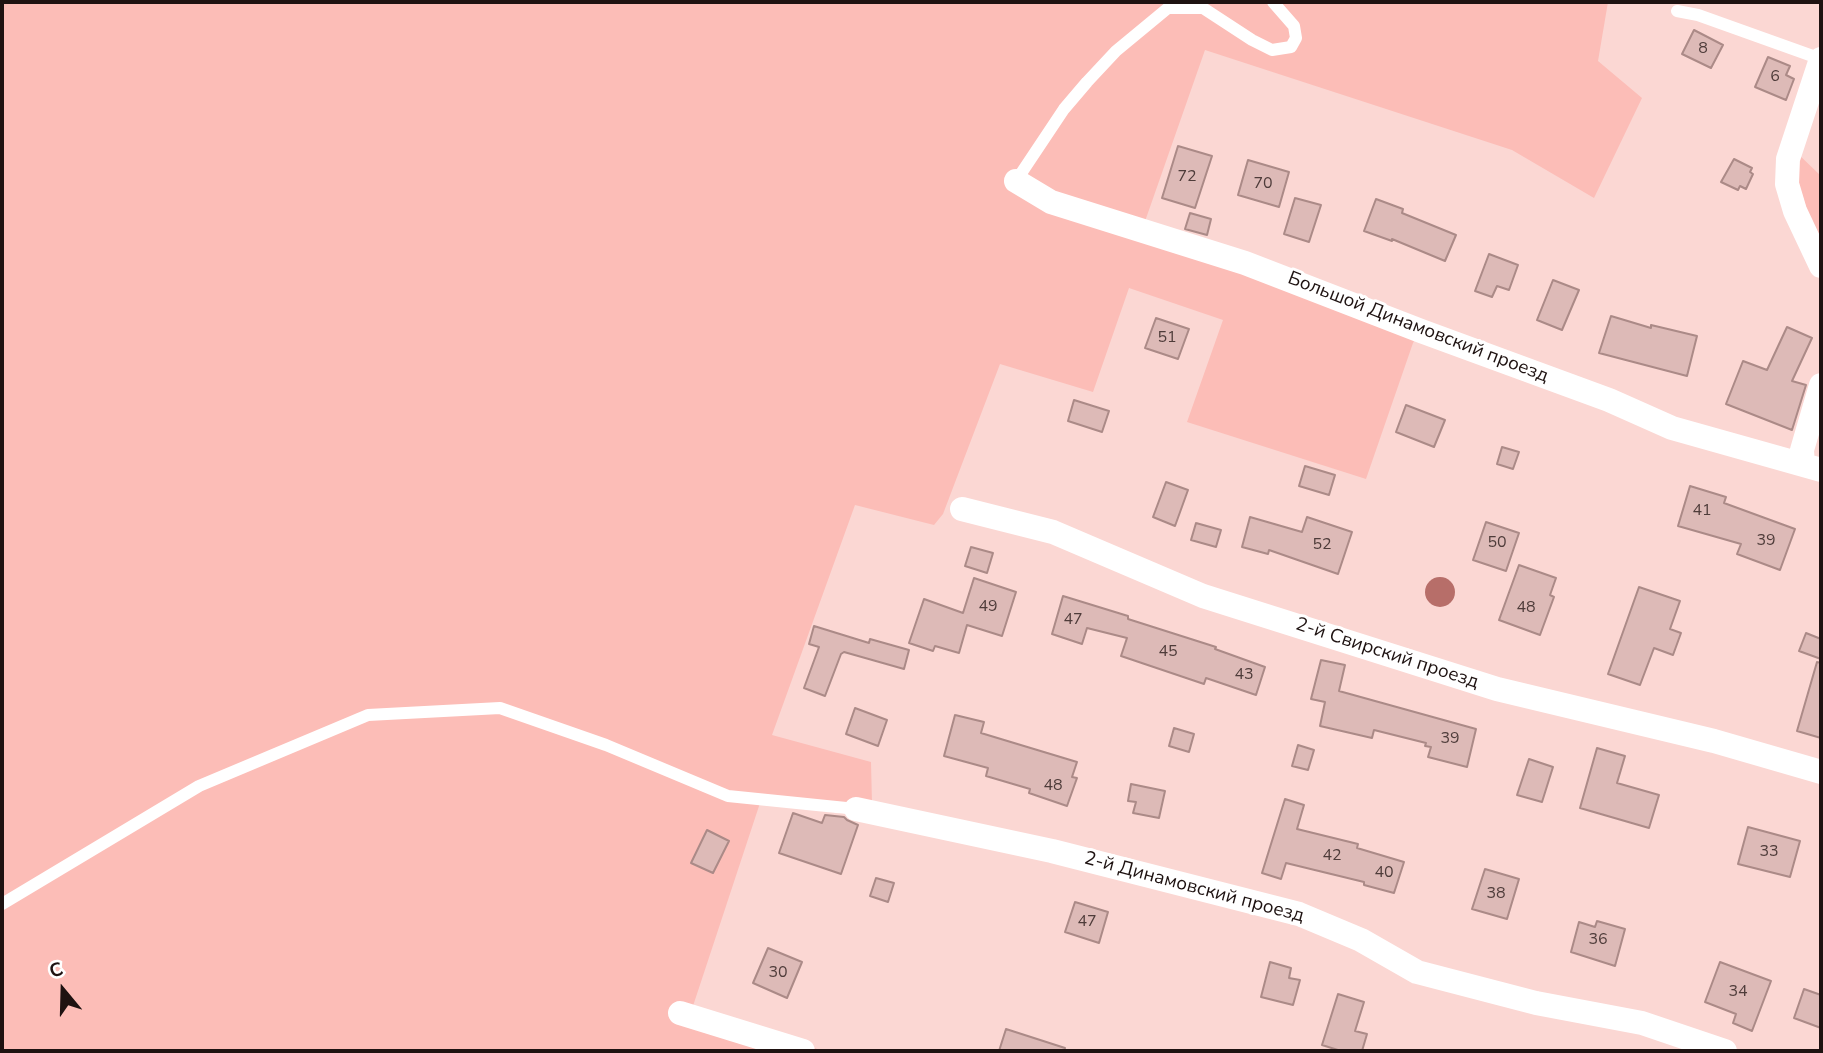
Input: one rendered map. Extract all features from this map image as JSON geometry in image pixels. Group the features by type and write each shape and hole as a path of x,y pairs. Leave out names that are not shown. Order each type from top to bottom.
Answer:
{"street":[{"path":"1821,59 1788,159 1787,184 1795,211 1821,266"},
{"name":"Большой Динамовский проезд","path":"1016,181 1051,202 1245,262 1421,331 1609,400 1672,428 1812,467"},
{"path":"1812,467 1802,450 1821,385"},
{"name":"2-й Свирский проезд","path":"962,509 1053,532 1203,596 1497,689 1714,740 1821,772"},
{"name":"2-й Динамовский проезд","path":"856,809 1052,851 1299,914 1361,940 1418,972 1536,1003 1642,1023 1725,1051"},
{"path":"680,1013 803,1051"}],"lane":[{"path":"1016,181 1064,109 1087,82 1116,51 1168,8 1203,8 1272,50 1291,47 1296,38 1294,26 1273,2"},
{"path":"1677,10 1821,59"},
{"path":"2,904 199,786 368,715 500,708 606,745 728,796 856,809"}],"shaded area":[{"path":"2,2 1608,2 1598,61 1642,98 1594,198 1512,150 1205,50 1143,227 1424,322 1413,343 1366,479 1187,422 1223,320 1129,288 1093,392 1000,364 943,514 934,525 855,505 772,735 871,762 872,804 860,816 760,803 693,1006 823,1051 2,1051"},
{"path":"1795,151 1821,176 1821,255 1792,162"},
{"path":"1440,577 1451,581 1455,592 1451,603 1440,607 1429,603 1425,592 1429,581"}],"building":[{"path":"1694,30 1723,45 1711,68 1682,54"},
{"path":"1768,57 1790,66 1786,75 1794,79 1786,100 1755,87"},
{"path":"1178,146 1212,156 1195,208 1162,198"},
{"path":"1734,159 1752,168 1750,172 1753,174 1746,189 1740,186 1738,190 1721,182"},
{"path":"1248,160 1289,172 1279,207 1238,195"},
{"path":"1295,198 1321,205 1309,242 1284,234"},
{"path":"1376,199 1456,235 1445,261 1392,239 1364,231"},
{"path":"1190,213 1211,219 1207,235 1185,229"},
{"path":"1489,254 1518,265 1509,290 1497,286 1492,297 1475,291"},
{"path":"1553,280 1579,290 1562,330 1537,320"},
{"path":"1611,316 1651,328 1651,325 1697,336 1687,376 1599,353"},
{"path":"1156,318 1189,329 1178,359 1145,348"},
{"path":"1787,327 1812,338 1792,381 1806,385 1792,430 1726,404 1743,361 1767,370"},
{"path":"1074,400 1109,411 1102,432 1068,421"},
{"path":"1406,405 1445,420 1434,447 1396,432"},
{"path":"1502,447 1519,452 1513,469 1497,464"},
{"path":"1305,466 1335,475 1329,495 1299,486"},
{"path":"1166,482 1188,490 1175,526 1153,517"},
{"path":"1690,486 1726,497 1724,503 1795,529 1780,570 1737,554 1741,544 1678,526"},
{"path":"1250,517 1302,532 1307,517 1352,532 1338,574 1269,550 1268,554 1242,547"},
{"path":"1486,522 1519,533 1506,571 1473,560"},
{"path":"1196,523 1221,530 1216,547 1191,540"},
{"path":"971,547 993,553 987,573 965,566"},
{"path":"1519,565 1556,578 1550,595 1554,597 1540,635 1499,620"},
{"path":"974,578 1016,592 1002,636 967,625 959,653 935,646 933,651 909,643 924,599 963,613"},
{"path":"1639,587 1680,601 1670,629 1681,633 1673,655 1654,648 1640,685 1608,674"},
{"path":"1063,596 1128,616 1128,619 1216,647 1215,649 1265,667 1256,695 1206,678 1204,684 1121,656 1127,638 1087,628 1082,644 1052,634"},
{"path":"814,626 869,643 870,639 909,650 904,669 844,652 825,696 804,688 819,647 809,644"},
{"path":"1806,633 1821,639 1821,659 1799,651"},
{"path":"1321,660 1345,665 1339,691 1476,729 1467,767 1428,757 1431,747 1425,746 1426,743 1374,730 1372,738 1320,726 1325,702 1311,699"},
{"path":"1817,662 1821,663 1821,738 1797,731"},
{"path":"855,708 887,720 878,746 846,734"},
{"path":"955,715 984,722 981,733 1077,762 1072,777 1077,778 1067,806 1029,793 1030,789 986,776 988,768 944,756"},
{"path":"1174,728 1194,734 1189,752 1169,746"},
{"path":"1298,745 1314,750 1308,770 1292,766"},
{"path":"1597,748 1625,756 1617,783 1659,795 1649,828 1580,808"},
{"path":"1529,759 1553,767 1542,802 1517,795"},
{"path":"1131,784 1165,791 1159,818 1133,813 1136,802 1128,801"},
{"path":"1285,799 1304,805 1297,829 1358,844 1357,848 1404,862 1394,893 1364,885 1364,882 1286,863 1281,879 1262,873"},
{"path":"793,813 822,823 825,815 844,817 858,825 841,874 779,853"},
{"path":"1748,827 1800,841 1790,877 1738,864"},
{"path":"707,830 729,841 713,873 691,863"},
{"path":"1485,869 1519,879 1507,919 1472,909"},
{"path":"876,878 894,883 888,902 870,896"},
{"path":"1075,902 1108,912 1099,943 1065,932"},
{"path":"1597,921 1625,929 1615,966 1571,952 1579,922 1595,927"},
{"path":"768,948 802,962 787,998 753,983"},
{"path":"1270,962 1291,968 1289,978 1300,980 1293,1005 1261,997"},
{"path":"1720,962 1771,981 1752,1031 1733,1023 1736,1014 1705,1002"},
{"path":"1804,989 1821,995 1821,1028 1794,1018"},
{"path":"1338,994 1364,1002 1355,1031 1367,1034 1362,1051 1341,1051 1322,1045"},
{"path":"1006,1029 1065,1048 1064,1051 999,1051"}]}
